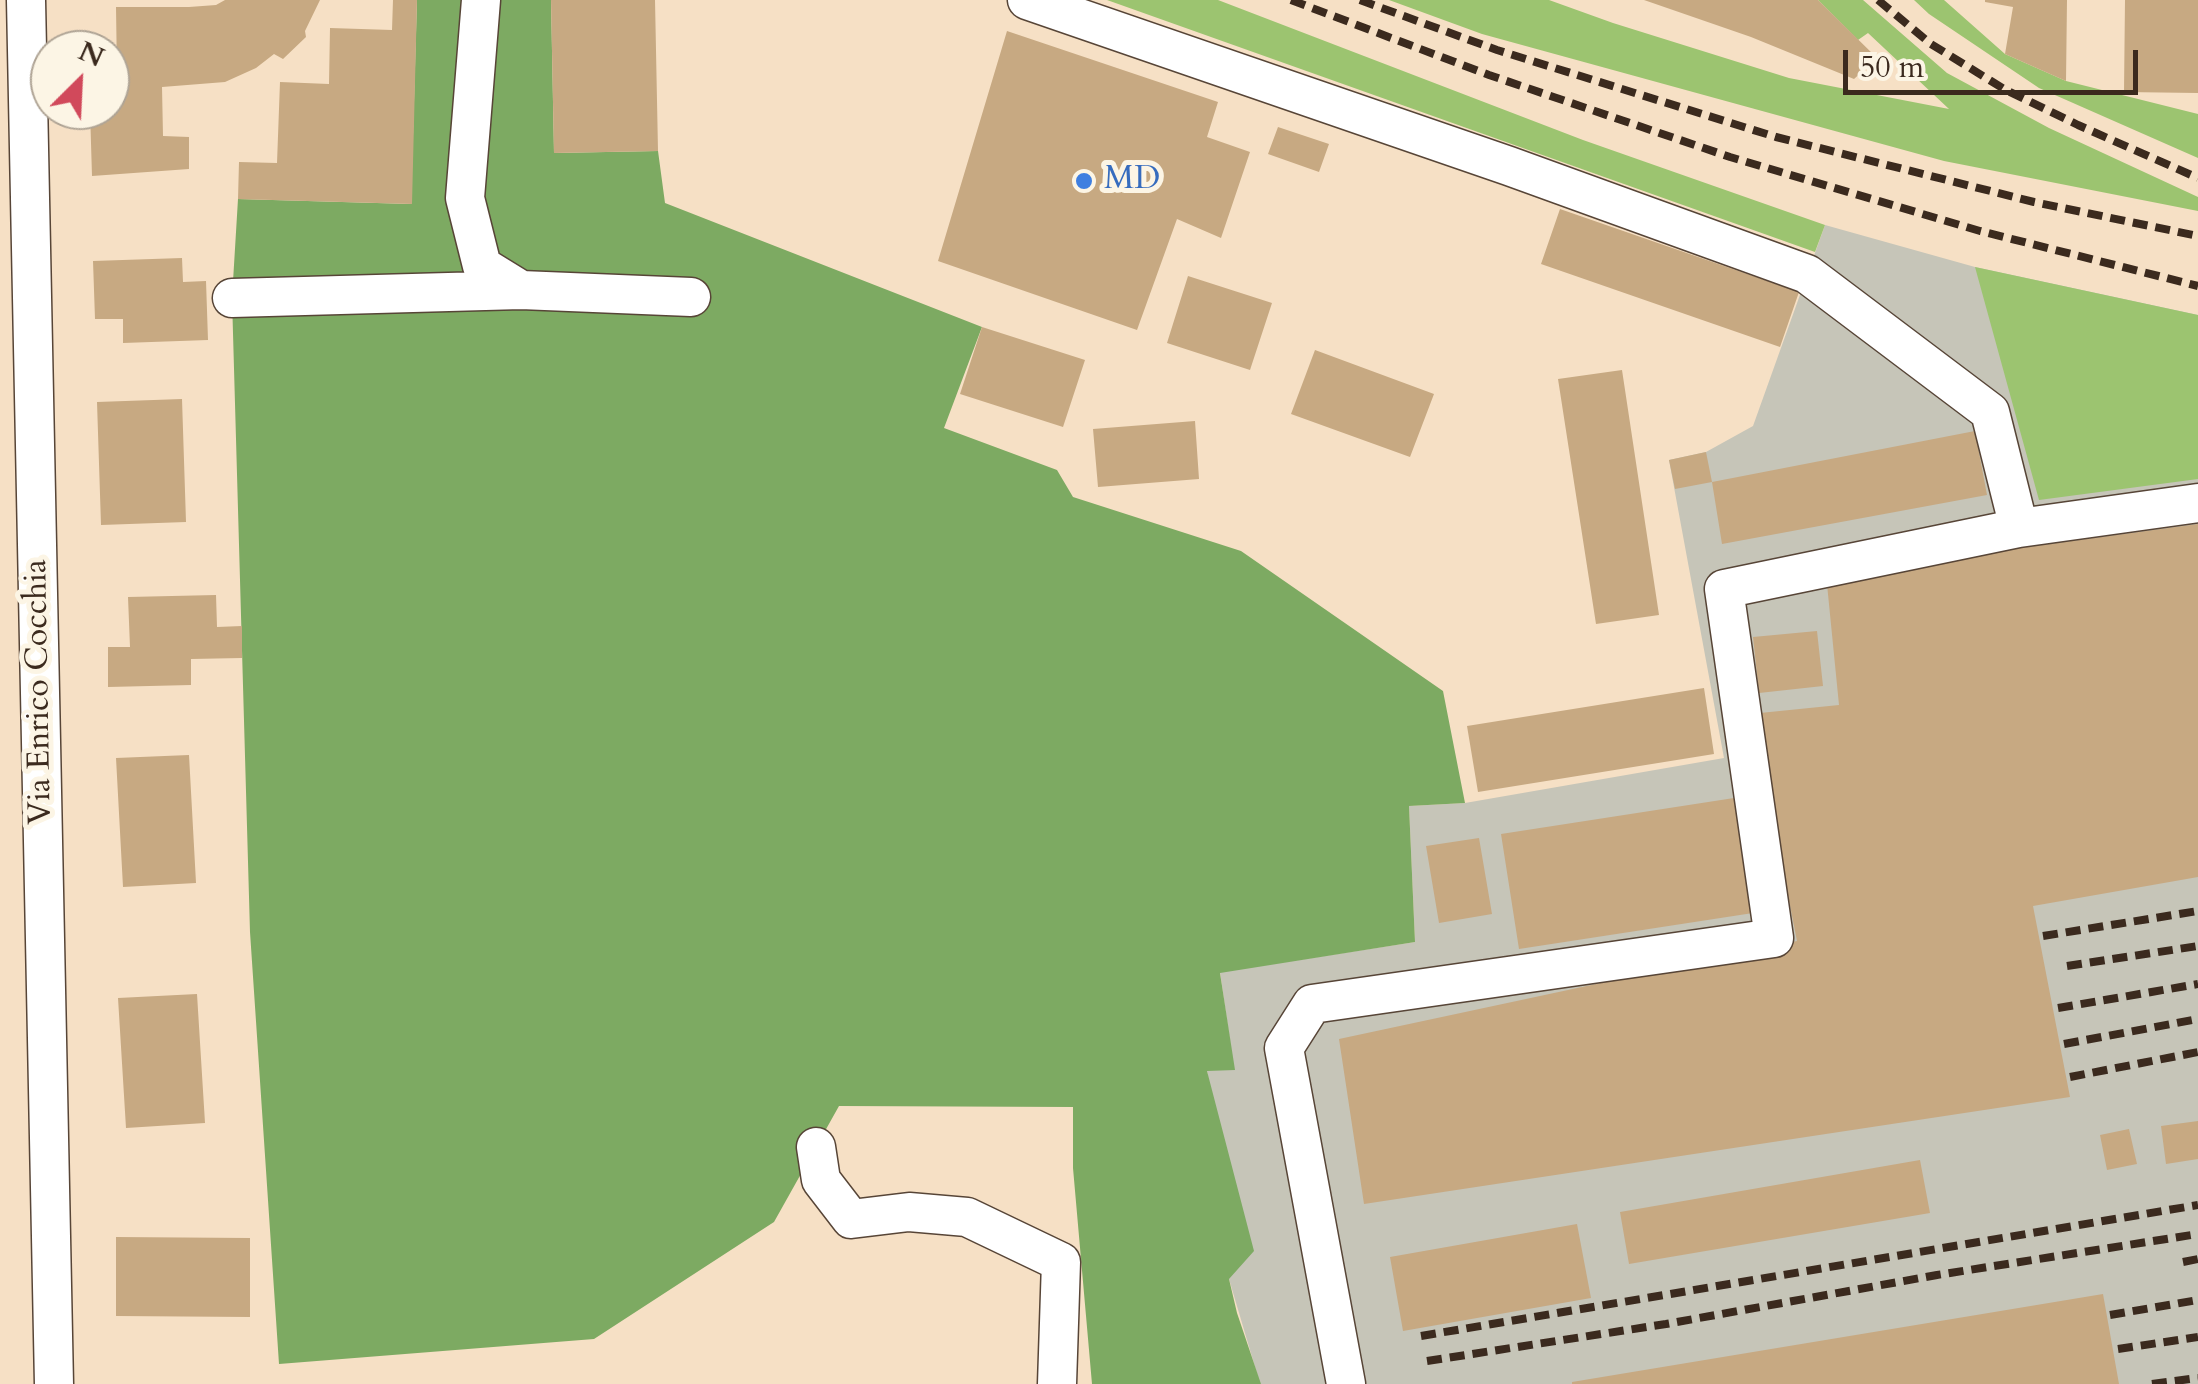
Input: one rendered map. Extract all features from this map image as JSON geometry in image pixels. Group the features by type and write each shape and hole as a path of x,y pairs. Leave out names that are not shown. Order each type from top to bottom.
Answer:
{"street":[{"name":"Via Enrico Cocchia","path":"26,0 54,1384"},
{"path":"481,0 466,198 482,266 521,290"},
{"path":"1027,0 1509,166 1807,274 1990,412 2019,528"},
{"path":"232,298 521,290 691,297"},
{"path":"1346,1384 1284,1048 1312,1004 1774,938 1724,589 2019,528 2198,504"},
{"path":"816,1147 821,1180 851,1219 910,1212 967,1217 1061,1262 1057,1384"}],"shaded area":[{"path":"1825,225 1975,267 2198,315 2198,1384 1260,1384 1229,1279 1207,1070 1234,1069 1220,972 1415,942 1409,806 1465,803 1724,758 1669,460 1706,452 1753,426"}],"green space":[{"path":"417,0 551,0 554,153 658,151 665,203 982,327 944,428 1057,470 1073,497 1241,551 1443,691 1465,803 1409,806 1415,942 1220,973 1235,1070 1207,1071 1254,1251 1229,1279 1261,1384 1092,1384 1073,1168 1073,1107 839,1106 774,1222 594,1339 279,1364 250,932 232,298 238,199 411,204"},
{"path":"1107,0 1218,0 1583,140 1825,225 1815,252"},
{"path":"1389,0 1549,0 1789,78 1949,109 1868,33 1858,40 1818,0 1863,0 1947,73 2049,128 2198,197 2198,211 1944,161 1482,34"},
{"path":"1914,0 1944,0 2005,54 2066,81 2198,114 2198,158 2039,88"},
{"path":"1975,267 2198,315 2198,479 2039,500"}],"building":[{"path":"225,0 320,0 305,31 306,37 283,59 274,54 256,68 225,82 162,87 163,136 189,137 189,169 92,176 91,130 130,130 130,30 116,30 116,7 216,5"},
{"path":"393,0 417,0 412,204 238,199 239,162 277,163 280,82 329,84 330,28 392,30"},
{"path":"551,0 655,0 658,151 554,153"},
{"path":"1644,0 1818,0 1877,58 1854,79 1751,37"},
{"path":"1985,0 2067,0 2066,81 2005,54 2013,7"},
{"path":"2125,0 2198,0 2198,93 2124,92"},
{"path":"1007,31 1218,102 1207,137 1250,152 1221,238 1177,219 1137,330 938,261"},
{"path":"1278,127 1329,144 1319,172 1268,154"},
{"path":"1560,209 1799,292 1780,347 1541,264"},
{"path":"182,258 183,282 206,281 208,340 123,343 123,319 95,319 93,261"},
{"path":"1188,276 1272,303 1250,370 1167,343"},
{"path":"982,327 1085,360 1063,427 960,394"},
{"path":"1315,350 1434,394 1410,457 1291,414"},
{"path":"1622,370 1659,615 1596,624 1558,379"},
{"path":"182,399 186,522 101,525 97,402"},
{"path":"1195,421 1199,479 1098,487 1093,429"},
{"path":"1975,431 1987,495 1722,544 1712,482"},
{"path":"1706,452 1712,482 1675,489 1669,460"},
{"path":"2198,524 2198,877 2033,906 2070,1097 1364,1204 1339,1039 1797,941 1780,855 1760,713 1839,705 1826,574"},
{"path":"216,595 217,627 242,626 242,658 191,659 191,685 108,687 108,647 130,647 128,597"},
{"path":"1817,631 1823,686 1759,693 1753,637"},
{"path":"1704,688 1714,754 1478,792 1467,726"},
{"path":"189,755 196,883 123,887 116,758"},
{"path":"1734,798 1753,913 1519,949 1501,834"},
{"path":"1479,838 1492,914 1439,923 1426,846"},
{"path":"197,994 205,1123 126,1128 118,998"},
{"path":"2198,1121 2198,1159 2166,1164 2161,1126"},
{"path":"2129,1129 2137,1164 2107,1170 2100,1135"},
{"path":"1920,1160 1930,1213 1629,1264 1620,1212"},
{"path":"1577,1224 1591,1298 1403,1331 1390,1257"},
{"path":"116,1237 250,1238 250,1317 116,1316"},
{"path":"2103,1294 2119,1384 1572,1384 1572,1382"}],"railway":[{"path":"1291,0 1489,75 1730,157 1980,231 2198,286"},
{"path":"1360,0 1497,50 1776,137 2034,202 2198,236"},
{"path":"1878,0 1931,44 2004,89 2198,178"},
{"path":"2043,936 2198,911"},
{"path":"2067,966 2198,946"},
{"path":"2058,1008 2198,984"},
{"path":"2064,1044 2198,1019"},
{"path":"2070,1077 2198,1052"},
{"path":"1421,1336 2198,1205"},
{"path":"1427,1361 2198,1234"},
{"path":"2183,1262 2198,1259"},
{"path":"2110,1315 2198,1300"},
{"path":"2118,1349 2198,1337"},
{"path":"2152,1384 2198,1378"}],"place":[{"name":"MD","path":"1084,181"}]}
